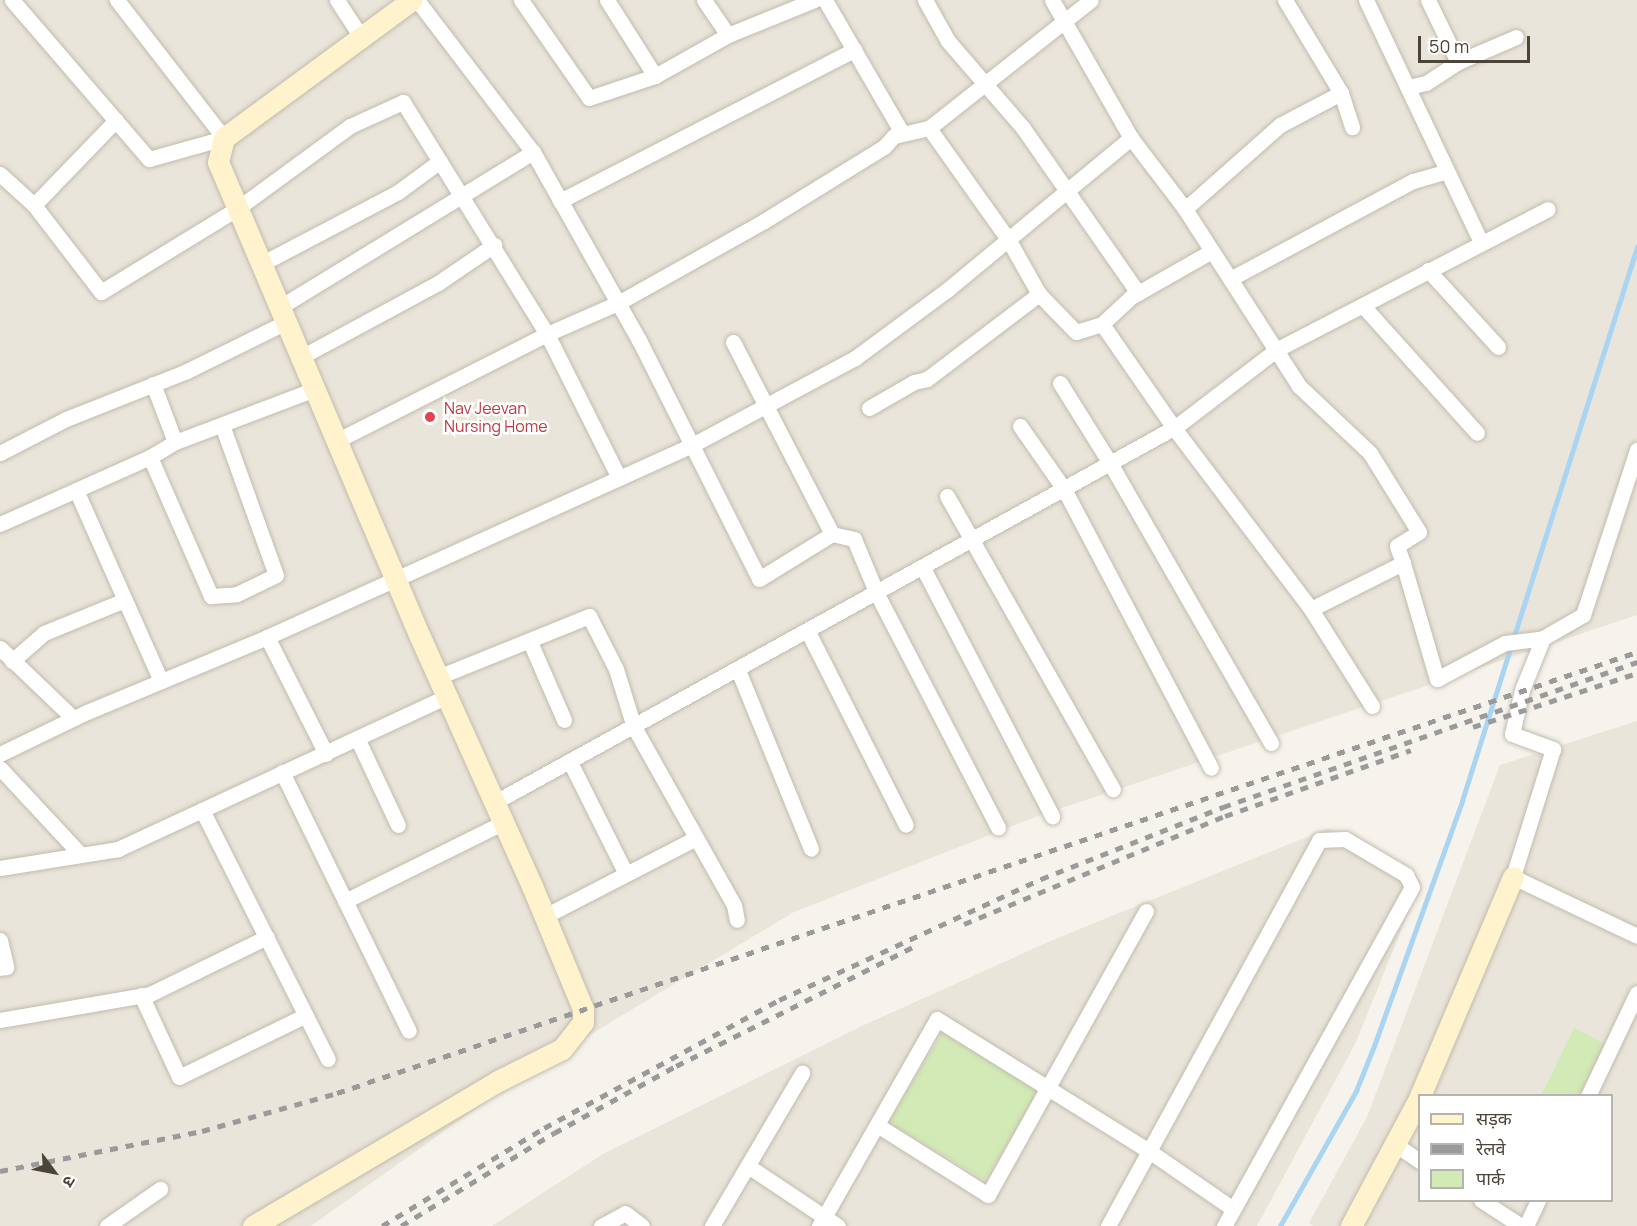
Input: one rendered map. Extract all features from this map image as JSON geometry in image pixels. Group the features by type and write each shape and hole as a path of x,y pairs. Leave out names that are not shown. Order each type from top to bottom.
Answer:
{"street":[{"path":"12,0 149,159 224,138 412,0"},
{"path":"117,0 224,138"},
{"path":"337,0 361,37"},
{"path":"417,0 533,152 618,303 759,579 831,534 854,539 877,594 998,827"},
{"path":"520,0 589,98 655,76 728,35 814,0"},
{"path":"607,0 655,76"},
{"path":"704,0 728,35"},
{"path":"825,0 902,133"},
{"path":"925,0 948,41 1023,128 1138,293"},
{"path":"1052,0 1131,138 1185,209 1299,386 1370,453 1419,532 1397,546 1404,563 1437,679 1505,643 1543,638 1583,615 1637,450"},
{"path":"338,440 548,334 618,303 764,221 902,133 929,128 1063,19 1091,0"},
{"path":"1285,0 1341,93 1352,127"},
{"path":"1367,0 1481,242"},
{"path":"1428,0 1458,62"},
{"path":"1408,87 1426,83 1458,62 1516,37"},
{"path":"560,201 854,50"},
{"path":"1185,209 1280,125 1341,93"},
{"path":"0,174 34,205 101,292 238,208 351,126 403,102 548,334 619,478"},
{"path":"34,205 116,120"},
{"path":"929,128 1008,239 1039,294 1076,332 1102,324 1138,293 1212,251"},
{"path":"224,138 218,162 396,579 545,916 582,1009 583,1022 562,1049 498,1081 253,1226"},
{"path":"0,754 73,718 267,637 692,445 855,358 1008,239 1131,138"},
{"path":"0,453 66,419 153,384 283,314 462,194 533,152"},
{"path":"261,264 398,192 440,161"},
{"path":"1230,279 1413,181 1447,171"},
{"path":"495,802 877,594 1174,428 1276,350 1364,307 1428,270 1548,209"},
{"path":"301,357 438,283 494,245"},
{"path":"1428,270 1498,346"},
{"path":"869,408 914,382 927,379 1039,294"},
{"path":"1364,307 1477,433"},
{"path":"1102,324 1174,428 1311,609 1372,706"},
{"path":"733,342 831,534"},
{"path":"1060,383 1110,463 1271,743"},
{"path":"153,384 176,442"},
{"path":"0,524 150,457 176,442 315,388"},
{"path":"150,457 211,596 237,594 276,575 222,426"},
{"path":"1020,426 1064,489 1211,768"},
{"path":"76,490 161,681"},
{"path":"947,496 1113,789"},
{"path":"1311,609 1404,563"},
{"path":"923,568 1052,816"},
{"path":"12,661 44,633 125,600"},
{"path":"0,868 118,849 282,772 326,754 443,686 530,642 588,616 616,669 634,727 734,905 737,920"},
{"path":"808,632 906,825"},
{"path":"267,637 326,754"},
{"path":"1421,1094 1513,878 1553,749 1512,734 1522,690 1543,638"},
{"path":"530,642 564,720"},
{"path":"0,648 73,718"},
{"path":"738,670 811,849"},
{"path":"357,738 398,825"},
{"path":"570,762 626,874"},
{"path":"0,768 81,855"},
{"path":"282,772 409,1030"},
{"path":"202,810 328,1059"},
{"path":"345,901 504,822"},
{"path":"545,916 696,838"},
{"path":"1108,1226 1319,840 1345,840 1406,875 1412,887 1224,1226"},
{"path":"1513,878 1637,936"},
{"path":"877,1125 988,1195 1146,911"},
{"path":"0,1020 141,995 267,938"},
{"path":"0,940 6,967 0,968"},
{"path":"1588,1094 1637,993"},
{"path":"141,995 179,1077 306,1015"},
{"path":"822,1221 937,1019 1149,1151 1233,1209"},
{"path":"712,1226 802,1073"},
{"path":"1351,1226 1418,1100"},
{"path":"1396,1145 1418,1160"},
{"path":"748,1166 822,1221 838,1226"},
{"path":"107,1226 160,1189"},
{"path":"1484,1202 1521,1226"},
{"path":"1526,1226 1537,1202"},
{"path":"601,1226 625,1213 642,1226"}],"shaded area":[{"path":"0,0 1637,0 1637,615 1035,817 794,912 523,1075 311,1226 0,1226"},
{"path":"1637,721 1637,1226 1313,1226 1309,1223 1367,1117 1500,765"},
{"path":"1329,828 1421,881 1356,1042 1257,1226 492,1226 603,1154 864,1025 1055,939"}],"green space":[{"path":"1574,1028 1605,1044 1580,1094 1542,1094"},
{"path":"942,1033 1039,1091 985,1180 888,1122"}],"waterway":[{"path":"1280,1226 1356,1091 1374,1046 1462,801 1637,247"}],"railway":[{"path":"0,1171 202,1131 337,1093 1637,652"},
{"path":"382,1226 544,1128 779,1000 1041,879 1223,807 1637,662"},
{"path":"1473,727 1637,673"},
{"path":"964,924 1225,816 1411,750"},
{"path":"401,1226 554,1133 676,1066 917,945"}],"place":[{"name":"Nav Jeevan Nursing Home","path":"430,417"}]}
